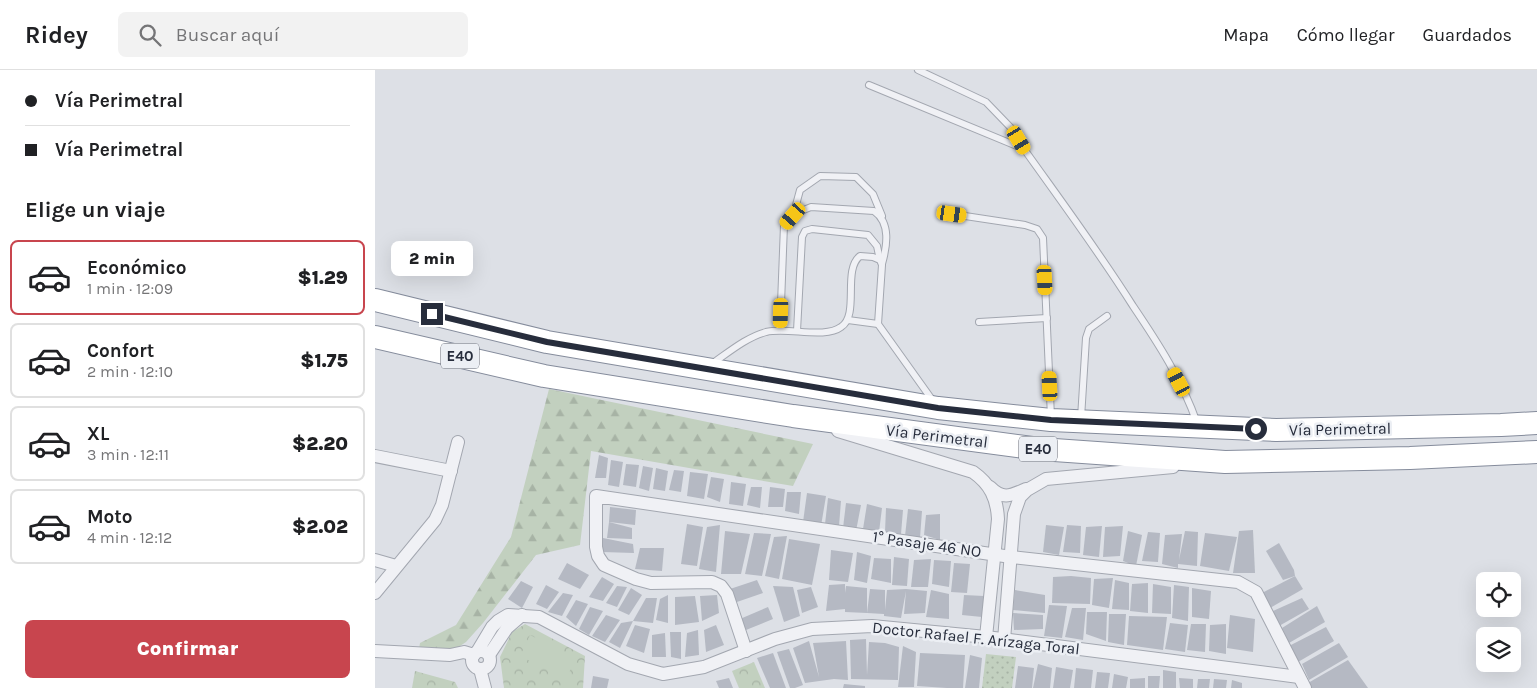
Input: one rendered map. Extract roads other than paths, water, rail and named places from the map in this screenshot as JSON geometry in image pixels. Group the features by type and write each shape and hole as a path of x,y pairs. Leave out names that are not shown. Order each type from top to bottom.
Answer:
{"highway":[{"name":"Vía Perimetral","path":"375,300 547,342 938,408 1051,420 1276,430 1501,425 1537,422"},
{"name":"Vía Perimetral","path":"375,337 544,376 793,416 1040,449 1225,462 1410,458 1537,452"}],"street":[{"path":"793,416 973,472 995,492 1006,496 1046,479 1225,462"},
{"path":"375,593 435,520 442,505 459,442"},
{"path":"375,456 451,472"},
{"path":"986,484 996,501 998,514 986,637"},
{"path":"1004,640 1014,514 1020,497 1034,485"},
{"name":"1° Pasaje 46 NO","path":"746,651 727,594 721,586 712,582 651,583 636,580 604,566 598,556 596,547 596,496 1011,557 1238,582 1255,592 1302,682"},
{"path":"375,560 396,566"},
{"name":"Doctor Rafael F. Arízaga Toral","path":"479,659 507,628 522,615 539,617 628,664 663,674 704,668 775,639 812,630 872,626 986,637 1302,682"},
{"path":"375,651 450,656 463,663 479,659 485,688"}],"lane":[{"path":"918,70 986,102 1014,131 1024,149 1115,278 1160,346 1188,399 1198,426"},
{"path":"869,85 1024,149"},
{"path":"793,216 800,190 820,176 856,177 873,194 885,227 887,247 881,262"},
{"path":"780,330 785,225 793,216 801,210 811,207 874,211 882,217"},
{"path":"952,214 1025,225 1037,229 1043,238 1051,420"},
{"path":"797,331 802,237 805,231 812,229 868,235 877,246 881,262 878,324 938,408"},
{"path":"705,368 756,336 765,333 780,330 831,332 841,328 848,320 853,263 859,256 873,257 881,262"},
{"path":"1081,422 1086,338 1089,329 1107,316"},
{"path":"979,322 1047,318"},
{"path":"848,320 878,324"}]}
